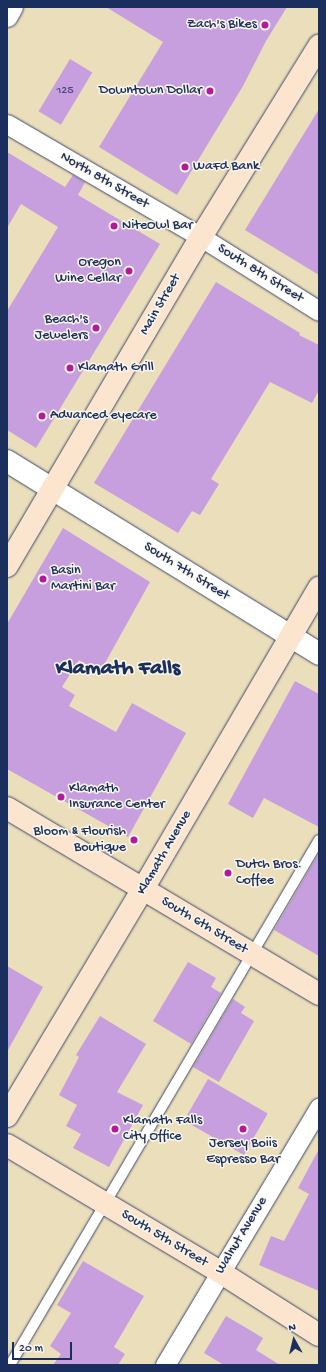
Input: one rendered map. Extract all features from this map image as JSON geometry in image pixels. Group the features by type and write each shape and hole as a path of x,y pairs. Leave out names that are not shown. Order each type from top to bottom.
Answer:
{"main road":[{"name":"Main Street","path":"7,566 54,489 201,237 319,46"},
{"name":"Klamath Avenue","path":"7,1116 143,889 319,588"},
{"name":"South 6th Street","path":"7,808 319,994"},
{"name":"South 5th Street","path":"7,1145 220,1272 319,1335"}],"street":[{"path":"7,16 12,7"},
{"name":"North 8th Street","path":"7,124 201,237"},
{"name":"South 8th Street","path":"201,237 319,311"},
{"name":"South 7th Street","path":"7,461 319,654"},
{"name":"Walnut Avenue","path":"164,1365 319,1108"}],"lane":[{"path":"10,1365 319,840"}],"building":[{"path":"106,7 287,7 266,41 243,86 177,195 99,147 163,42"},
{"path":"70,59 92,72 61,125 39,111"},
{"path":"319,109 319,275 245,230"},
{"path":"7,152 65,187 73,175 85,182 78,195 160,244 36,448 7,430 7,311 58,227 21,204 7,228"},
{"path":"216,282 300,333 299,335 319,345 319,390 312,403 270,382 211,479 219,484 200,515 192,511 178,533 94,483"},
{"path":"63,528 150,582 100,672 79,660 62,687 75,695 69,706 116,732 132,703 186,733 128,837 7,769 7,624"},
{"path":"295,681 319,694 319,827 264,798 253,818 228,804"},
{"path":"319,853 319,956 274,930"},
{"path":"188,962 216,978 211,987 221,993 191,1044 153,1021"},
{"path":"7,966 43,987 7,1052"},
{"path":"233,999 245,1007 241,1013 254,1021 219,1082 193,1067"},
{"path":"100,1016 146,1044 117,1092 143,1105 109,1167 73,1148 81,1134 66,1126 77,1105 59,1095 79,1057 76,1055"},
{"path":"208,1079 268,1114 244,1155 184,1121"},
{"path":"319,1149 319,1291 259,1265 271,1236 284,1241 309,1194 298,1188"},
{"path":"83,1261 144,1296 114,1347 125,1354 118,1365 53,1365 61,1354 50,1346 71,1313 57,1305"},
{"path":"226,1316 263,1338 256,1350 280,1365 224,1365 204,1353"}],"place":[{"name":"Zach's Bikes","path":"265,25"},
{"name":"Downtown Dollar","path":"210,91"},
{"name":"WaFd Bank","path":"185,167"},
{"name":"NiteOwl Bar","path":"114,226"},
{"name":"Oregon Wine Cellar","path":"129,271"},
{"name":"Beach's Jewelers","path":"96,328"},
{"name":"Klamath Grill","path":"70,368"},
{"name":"Advanced eyecare","path":"42,416"},
{"name":"Basin Martini Bar","path":"43,579"},
{"name":"Klamath Insurance Center","path":"61,797"},
{"name":"Bloom & Flourish Boutique","path":"134,840"},
{"name":"Dutch Bros. Coffee","path":"228,873"},
{"name":"Klamath Falls City Office","path":"115,1129"},
{"name":"Jersey Boiis Espresso Bar","path":"243,1129"}],"district":[{"name":"Klamath Falls","path":"118,670"}]}
